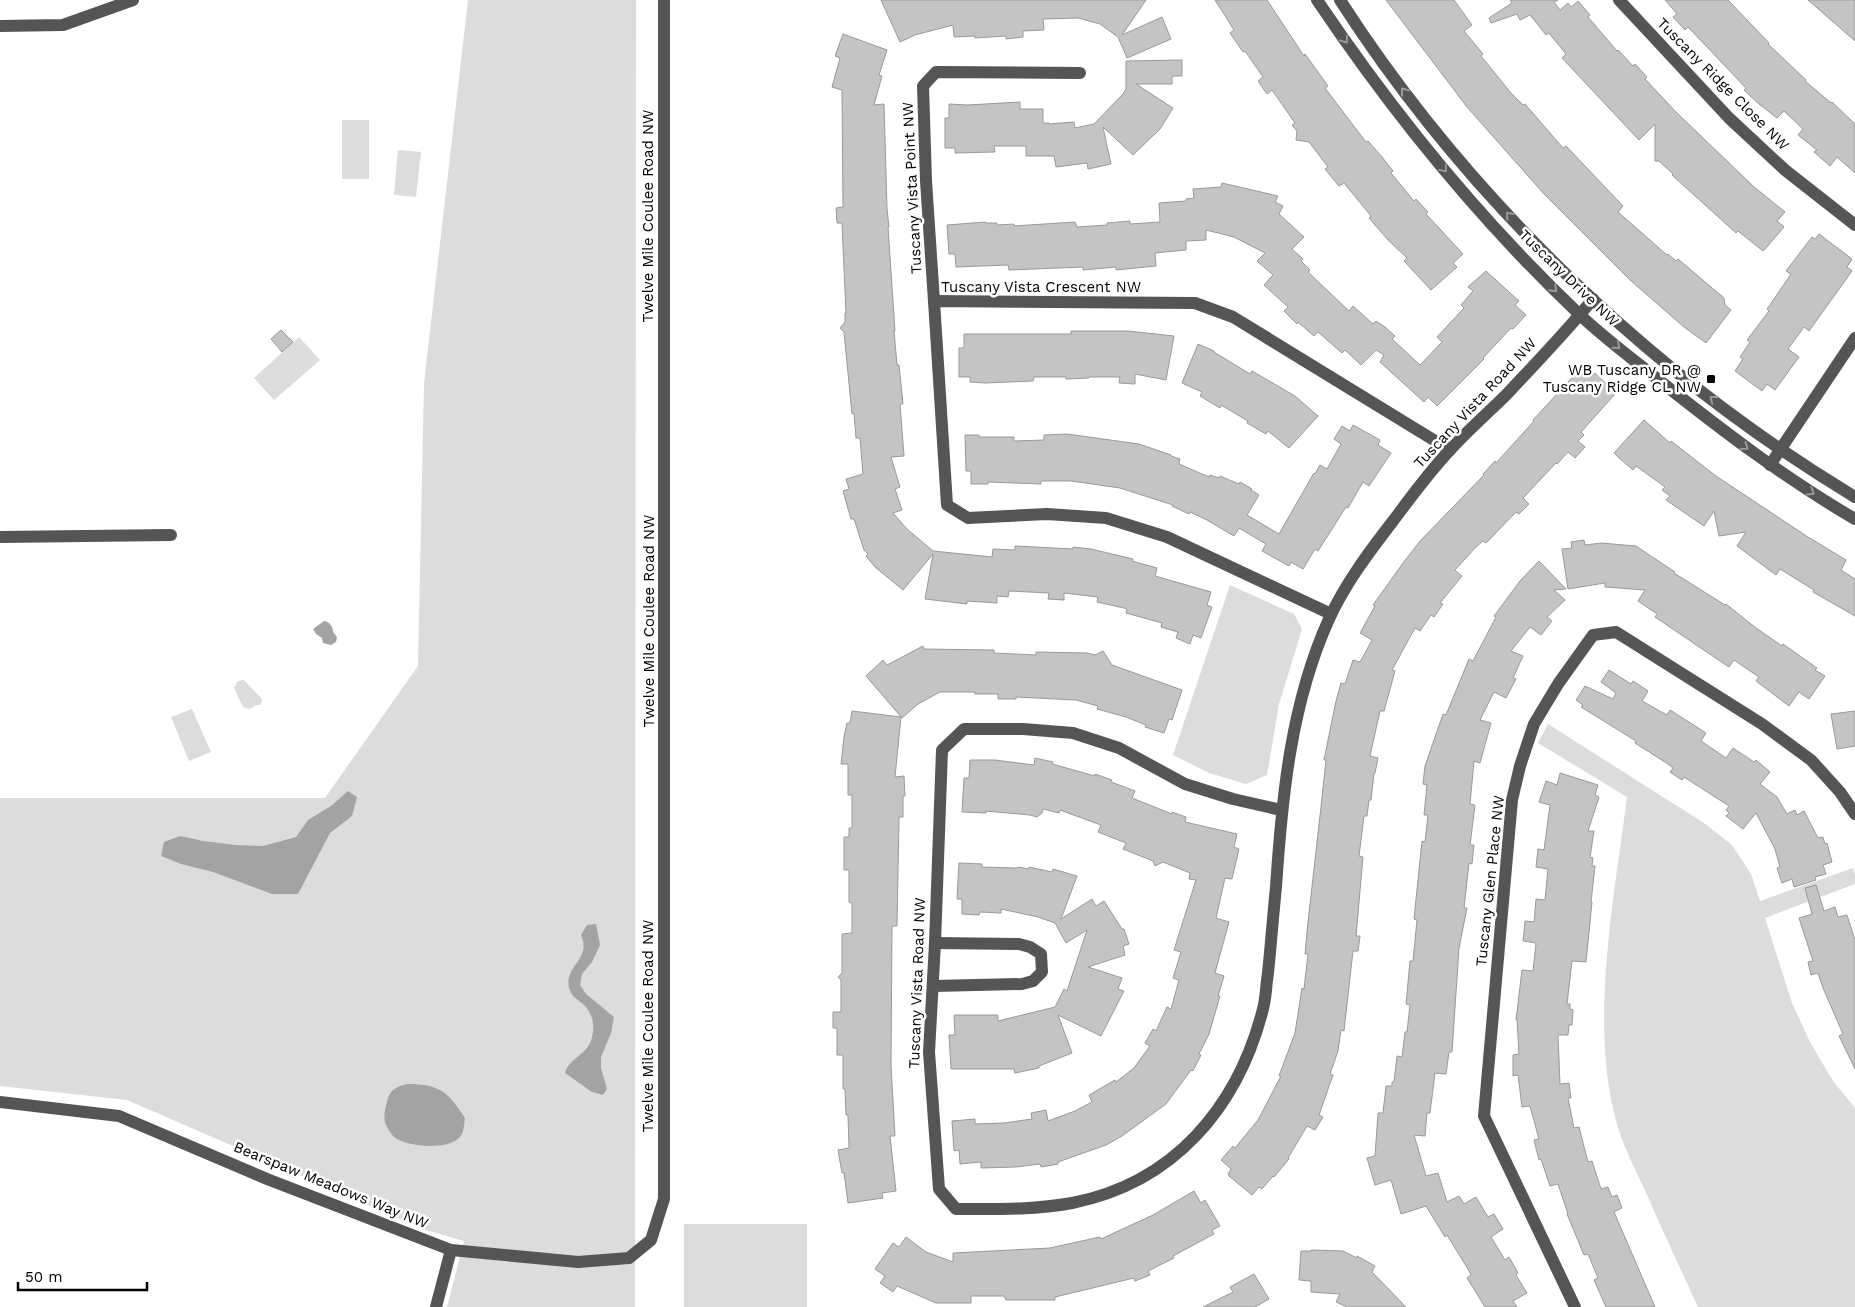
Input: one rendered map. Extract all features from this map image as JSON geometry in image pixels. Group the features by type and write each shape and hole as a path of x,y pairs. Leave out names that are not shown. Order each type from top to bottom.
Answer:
{"street":[{"path":"0,26 63,25 133,0"},
{"name":"Twelve Mile Coulee Road NW","path":"651,1240 664,1199 664,0"},
{"name":"Tuscany Drive NW","path":"1317,0 1400,115 1444,170 1507,241 1580,315 1683,400 1770,465 1855,519"},
{"name":"Tuscany Drive NW","path":"1340,0 1378,55 1444,141 1516,223 1594,299 1691,382 1781,449 1855,497"},
{"name":"Tuscany Ridge Close NW","path":"1619,0 1729,118 1785,170 1855,226"},
{"name":"Tuscany Vista Point NW","path":"934,301 926,181 923,86 936,72 1080,73"},
{"name":"Tuscany Vista Road NW","path":"1282,810 1233,800 1185,784 1118,748 1074,733 1023,729 964,729 942,750 935,943 928,1052 939,1188 956,1209 1014,1210 1073,1203 1118,1189 1157,1169 1189,1144 1209,1121 1235,1084 1251,1048 1264,1006 1282,810 1293,731 1309,670 1331,614 1367,554 1450,450 1506,395 1594,299"},
{"name":"Tuscany Vista Crescent NW","path":"1331,614 1167,537 1106,518 1046,514 968,518 947,505 934,301 1195,303 1233,317 1450,450"},
{"path":"1770,465 1855,338"},
{"path":"0,537 171,536"},
{"name":"Tuscany Glen Place NW","path":"1574,1307 1484,1116 1512,800 1534,724 1558,684 1593,635 1616,632 1762,724 1811,760 1840,792 1855,814"},
{"path":"933,986 1022,984 1033,981 1042,972 1041,954 1030,947 1019,944 935,943"},
{"name":"Bearspaw Meadows Way NW","path":"0,1102 119,1116 267,1179 451,1250 578,1262 629,1258 651,1240"},
{"path":"436,1307 451,1250"}],"shaded area":[{"path":"468,0 636,0 635,1307 447,1307 464,1241 426,1230 127,1100 0,1086 0,798 325,798 418,666 424,383"},
{"path":"342,120 369,120 369,179 342,179"},
{"path":"398,150 421,152 416,197 394,195"},
{"path":"299,337 320,360 274,400 254,378"},
{"path":"1230,585 1294,614 1302,629 1279,704 1267,775 1246,784 1209,773 1173,755"},
{"path":"324,621 331,625 337,637 336,642 331,645 323,643 322,638 313,629"},
{"path":"244,680 261,698 260,705 250,709 243,707 234,688 238,681"},
{"path":"192,709 211,752 189,761 171,717"},
{"path":"1548,724 1704,823 1732,845 1751,874 1760,901 1853,868 1855,884 1765,918 1792,1003 1810,1042 1833,1081 1855,1108 1855,1307 1698,1307 1623,1142 1612,1103 1606,1061 1604,1016 1606,971 1610,925 1627,797 1538,743"},
{"path":"348,791 357,797 352,816 330,833 298,894 272,894 213,872 181,864 161,856 164,842 180,836 235,845 263,846 296,837 308,820 331,806"},
{"path":"596,924 600,945 592,962 582,974 580,985 586,994 614,1017 611,1033 601,1057 601,1068 607,1089 603,1095 592,1092 565,1073 570,1063 587,1048 593,1033 593,1024 589,1012 572,994 569,988 569,980 570,974 583,951 581,935 587,925"},
{"path":"408,1084 419,1084 436,1088 448,1096 465,1118 463,1132 457,1139 450,1143 430,1146 409,1144 393,1136 385,1119 388,1098 394,1089"},
{"path":"684,1224 807,1224 807,1307 684,1307"}],"building":[{"path":"881,0 1146,0 1122,35 1162,17 1171,39 1127,58 1118,37 1100,24 1078,18 1043,19 1044,30 1023,31 1023,37 1006,39 1006,36 954,37 953,25 915,35 900,42"},
{"path":"1215,0 1267,0 1304,56 1305,54 1328,86 1325,88 1366,142 1368,141 1382,157 1393,171 1391,173 1414,201 1416,199 1428,212 1426,214 1463,254 1453,263 1457,267 1431,290 1404,261 1407,258 1369,218 1371,216 1344,183 1339,186 1325,169 1328,167 1309,142 1296,140 1297,131 1292,125 1295,123 1272,90 1267,94 1258,81 1263,77 1230,33 1234,30"},
{"path":"1386,0 1454,0 1472,25 1464,31 1483,54 1481,56 1511,93 1523,105 1525,104 1563,148 1566,146 1623,206 1618,212 1667,255 1676,261 1678,259 1724,298 1725,305 1731,310 1706,343 1684,327 1630,280 1544,194 1467,107"},
{"path":"1510,0 1558,0 1554,2 1560,10 1568,3 1571,7 1578,1 1590,15 1588,17 1617,51 1633,66 1635,64 1647,77 1645,79 1677,113 1753,186 1785,212 1777,221 1784,227 1766,248 1763,251 1738,231 1736,233 1659,161 1655,161 1655,124 1639,140 1562,58 1566,54 1549,33 1546,35 1530,15 1520,20 1517,14 1491,23 1489,18 1512,3"},
{"path":"1665,0 1728,0 1805,81 1832,102 1855,124 1855,173 1837,157 1830,166 1814,152 1817,150 1798,135 1803,129 1784,111 1777,118 1759,104 1744,90 1746,88 1688,27 1685,30 1673,17 1677,14"},
{"path":"1808,0 1855,0 1855,41"},
{"path":"843,34 887,50 879,75 882,76 874,105 884,104 887,209 894,331 903,404 900,404 904,456 891,457 900,487 895,489 902,510 893,513 907,529 933,551 992,557 993,549 1015,550 1015,546 1073,549 1073,547 1091,549 1133,559 1132,561 1157,568 1155,576 1211,592 1207,605 1212,607 1201,638 1193,635 1190,644 1176,638 1178,632 1161,627 1162,623 1126,613 1127,609 1124,608 1097,602 1098,597 1064,593 1064,600 1048,599 1049,593 1009,591 1008,597 997,596 997,603 967,601 967,604 925,599 933,554 903,590 875,567 866,556 868,554 864,550 854,519 851,519 843,491 849,489 846,479 863,474 860,438 856,438 854,413 852,414 844,332 840,328 845,322 846,313 842,223 837,223 836,208 843,207 842,90 832,87 840,58 835,56"},
{"path":"1182,60 1182,76 1172,76 1172,84 1136,84 1173,108 1160,129 1133,155 1103,127 1111,164 1088,169 1087,163 1056,167 1054,156 1026,156 1026,146 994,146 995,152 955,153 955,148 945,148 945,118 949,118 949,104 967,105 1020,102 1020,109 1043,109 1043,123 1074,122 1075,128 1094,124 1123,94 1126,89 1126,61"},
{"path":"1222,183 1278,196 1275,202 1283,206 1279,214 1304,237 1292,249 1303,259 1301,261 1310,270 1308,272 1349,311 1353,306 1373,324 1376,321 1385,327 1395,336 1392,339 1420,365 1442,342 1437,337 1464,308 1461,305 1473,291 1468,287 1486,271 1519,301 1515,305 1526,315 1513,329 1511,328 1484,359 1437,406 1428,397 1424,402 1380,362 1384,355 1376,350 1361,365 1345,350 1342,353 1318,332 1314,336 1298,322 1297,324 1284,311 1288,307 1264,285 1273,275 1257,261 1265,253 1234,237 1206,230 1206,240 1186,241 1186,250 1155,253 1156,266 1116,270 1116,267 1083,270 1083,267 1009,270 1008,265 956,267 955,254 949,254 947,225 985,222 997,223 997,225 1014,224 1014,226 1075,222 1077,227 1130,221 1130,224 1160,222 1159,203 1186,201 1186,199 1194,198 1193,189 1221,187"},
{"path":"1819,234 1852,259 1847,267 1852,271 1809,331 1804,327 1788,349 1799,357 1775,390 1767,384 1762,391 1735,371 1743,359 1740,357 1750,342 1747,340 1769,311 1767,309 1791,274 1786,271 1812,237 1815,239"},
{"path":"281,330 293,342 282,352 271,339"},
{"path":"1071,331 1128,331 1174,336 1166,380 1135,374 1135,384 1119,383 1120,377 1066,379 1066,377 1034,377 1033,381 985,383 970,382 970,377 959,377 959,348 964,348 964,334 1071,334"},
{"path":"1198,344 1214,351 1250,374 1252,371 1295,396 1318,416 1289,448 1268,431 1266,434 1221,405 1220,408 1200,396 1202,392 1182,383"},
{"path":"1581,368 1591,377 1595,373 1616,393 1581,432 1584,435 1578,441 1585,447 1575,458 1568,452 1556,463 1523,498 1529,504 1519,514 1516,512 1486,543 1483,541 1476,547 1455,570 1462,576 1440,603 1443,604 1434,617 1431,615 1420,631 1415,628 1392,670 1395,671 1384,711 1380,711 1370,756 1378,758 1371,800 1369,800 1367,816 1364,816 1359,856 1363,857 1356,936 1360,936 1358,951 1353,951 1344,1031 1341,1030 1338,1051 1330,1074 1333,1075 1319,1115 1323,1117 1315,1130 1307,1126 1289,1159 1262,1189 1259,1187 1252,1195 1229,1176 1228,1174 1231,1169 1221,1160 1233,1146 1235,1148 1258,1120 1281,1076 1279,1076 1295,1033 1302,988 1304,989 1308,954 1305,954 1326,760 1324,760 1341,683 1345,684 1353,660 1360,662 1372,640 1360,633 1375,606 1373,605 1421,540 1484,475 1495,461 1496,463"},
{"path":"1644,420 1670,443 1671,441 1716,476 1846,560 1841,570 1855,579 1855,616 1813,592 1814,590 1780,569 1776,575 1737,546 1746,532 1719,536 1714,511 1704,526 1666,500 1670,496 1662,490 1665,487 1636,466 1633,470 1618,457 1614,453"},
{"path":"1353,425 1380,440 1378,445 1391,453 1369,486 1363,482 1348,508 1346,507 1318,551 1315,549 1303,569 1291,562 1289,566 1262,551 1266,544 1239,528 1234,536 1190,512 1189,514 1173,505 1120,488 1071,481 1041,481 1041,484 988,482 988,484 971,484 971,471 966,471 965,435 1014,437 1014,441 1044,440 1044,435 1067,434 1139,444 1180,459 1179,464 1209,477 1210,475 1219,478 1220,476 1239,484 1240,482 1252,489 1259,495 1247,515 1279,534 1314,473 1320,465 1327,469 1341,444 1334,439 1342,426 1350,431"},
{"path":"1584,540 1585,545 1601,543 1636,546 1674,573 1726,604 1756,628 1817,668 1815,670 1825,676 1809,699 1799,692 1789,706 1756,681 1759,677 1734,660 1729,667 1655,617 1657,614 1638,601 1645,590 1605,587 1605,583 1568,589 1562,549 1572,548 1571,542"},
{"path":"1539,561 1566,589 1554,590 1565,600 1547,617 1552,621 1541,635 1530,627 1511,651 1523,656 1513,678 1516,679 1506,698 1494,692 1480,720 1491,723 1480,763 1474,761 1470,804 1475,805 1470,845 1474,845 1472,864 1469,863 1464,908 1467,908 1459,948 1452,1052 1449,1052 1446,1074 1435,1073 1430,1113 1427,1113 1425,1136 1414,1135 1426,1176 1438,1173 1447,1202 1459,1196 1464,1204 1476,1197 1488,1217 1494,1214 1503,1229 1491,1237 1505,1260 1509,1257 1518,1273 1516,1275 1527,1293 1513,1301 1517,1307 1485,1307 1467,1278 1471,1275 1468,1269 1426,1206 1401,1214 1391,1180 1375,1185 1367,1158 1375,1156 1378,1113 1383,1113 1386,1086 1392,1086 1392,1082 1394,1082 1397,1056 1402,1057 1405,1032 1407,1032 1410,1005 1406,1004 1410,961 1413,961 1417,920 1414,919 1422,841 1425,842 1428,815 1424,815 1427,785 1423,784 1425,766 1443,714 1446,715 1469,659 1473,661 1496,617 1494,616 1520,581"},
{"path":"923,646 924,649 994,650 994,653 1036,655 1036,652 1087,653 1095,655 1103,651 1112,665 1182,690 1172,720 1169,719 1164,733 1145,727 1146,725 1126,717 1097,709 1098,706 1076,700 1016,697 1016,699 998,699 998,694 975,694 975,692 940,692 918,704 902,718 866,676 883,660 887,665"},
{"path":"1609,670 1631,684 1633,681 1648,691 1642,701 1667,715 1670,710 1706,733 1701,741 1726,758 1733,748 1754,762 1756,760 1770,772 1760,784 1777,797 1787,814 1795,810 1797,815 1804,811 1818,838 1823,837 1825,844 1827,843 1832,862 1823,865 1826,874 1815,877 1816,880 1794,887 1792,879 1782,883 1777,868 1780,867 1775,849 1756,813 1743,829 1726,816 1729,813 1726,810 1729,806 1684,777 1682,780 1670,772 1673,768 1668,764 1635,743 1636,741 1581,707 1583,705 1576,700 1585,686 1613,699 1616,693 1601,682"},
{"path":"852,711 901,717 895,777 904,776 905,796 903,796 903,817 899,817 897,926 892,926 891,1066 895,1136 890,1136 896,1191 882,1193 883,1198 848,1203 844,1173 842,1173 838,1150 849,1148 848,1115 846,1115 845,1089 843,1089 843,1055 837,1055 837,1028 833,1028 833,1012 841,1012 841,980 838,977 842,973 842,934 852,933 852,903 849,902 849,870 844,870 844,837 849,837 849,828 852,828 852,795 848,795 848,764 841,764 844,737 847,723 850,723"},
{"path":"1855,711 1855,746 1837,749 1831,714"},
{"path":"1035,758 1112,780 1111,782 1135,791 1132,798 1172,814 1172,812 1186,817 1185,822 1237,834 1234,847 1239,849 1232,879 1225,878 1216,918 1229,922 1215,973 1224,976 1209,1034 1199,1054 1201,1055 1193,1071 1191,1070 1166,1104 1122,1136 1106,1145 1058,1162 1058,1164 1041,1167 1040,1164 981,1168 981,1162 960,1164 959,1150 954,1151 952,1121 975,1119 975,1124 1004,1123 1032,1119 1031,1113 1046,1110 1048,1121 1075,1111 1092,1102 1089,1095 1115,1080 1116,1082 1134,1068 1150,1046 1145,1043 1153,1029 1156,1031 1167,1007 1171,1009 1179,980 1173,978 1181,952 1174,950 1196,880 1189,879 1190,873 1163,862 1155,866 1153,861 1123,849 1126,843 1098,832 1101,825 1060,810 1059,813 1043,809 1042,813 1037,817 986,811 986,813 962,812 964,778 969,778 970,760 995,760 1034,765"},
{"path":"1560,773 1598,785 1595,795 1599,797 1588,831 1594,831 1590,857 1593,858 1592,866 1595,866 1586,962 1572,961 1567,1004 1570,1004 1570,1009 1573,1010 1572,1025 1569,1025 1568,1035 1558,1035 1560,1084 1569,1083 1571,1098 1568,1098 1574,1128 1579,1127 1588,1162 1592,1161 1601,1189 1608,1187 1612,1197 1617,1195 1622,1208 1614,1212 1655,1307 1606,1307 1594,1280 1598,1278 1588,1254 1584,1255 1567,1214 1558,1184 1550,1186 1541,1159 1539,1160 1534,1140 1539,1139 1530,1106 1522,1107 1518,1075 1513,1076 1513,1055 1519,1054 1516,1020 1522,970 1533,971 1536,943 1523,941 1525,921 1534,922 1536,899 1545,900 1548,869 1536,867 1538,849 1544,850 1550,805 1539,802 1546,781 1557,785"},
{"path":"959,863 982,864 982,867 1018,867 1029,869 1029,867 1052,872 1053,869 1077,876 1061,919 1092,899 1096,906 1104,901 1122,929 1124,929 1129,944 1123,946 1125,955 1088,967 1122,978 1118,989 1124,991 1101,1036 1058,1015 1072,1053 1039,1066 1039,1068 1015,1073 1014,1069 951,1069 949,1035 955,1035 954,1015 998,1015 998,1021 1055,1007 1064,989 1067,991 1087,930 1066,943 1055,923 1038,917 1001,909 1001,913 980,912 979,915 962,914 962,899 957,899"},
{"path":"1816,885 1824,911 1835,907 1838,917 1847,915 1855,940 1855,1069 1839,1036 1843,1034 1818,973 1811,975 1808,962 1813,961 1799,918 1812,914 1805,888"},
{"path":"1194,1191 1201,1203 1205,1200 1220,1226 1212,1230 1214,1234 1148,1271 1150,1275 1135,1281 1134,1278 1055,1297 1055,1300 1006,1300 1004,1296 971,1296 971,1303 936,1303 897,1286 893,1292 880,1283 885,1276 875,1269 893,1243 899,1247 906,1237 926,1252 953,1262 953,1253 1050,1248 1100,1237 1101,1239 1153,1215"},
{"path":"1301,1251 1343,1251 1375,1266 1372,1272 1406,1307 1347,1307 1336,1302 1340,1294 1311,1292 1311,1281 1299,1280"},
{"path":"1254,1274 1269,1299 1255,1307 1203,1307 1233,1292 1230,1287"}],"place":[{"name":"WB Tuscany DR @ Tuscany Ridge CL NW","path":"1711,379"}]}
